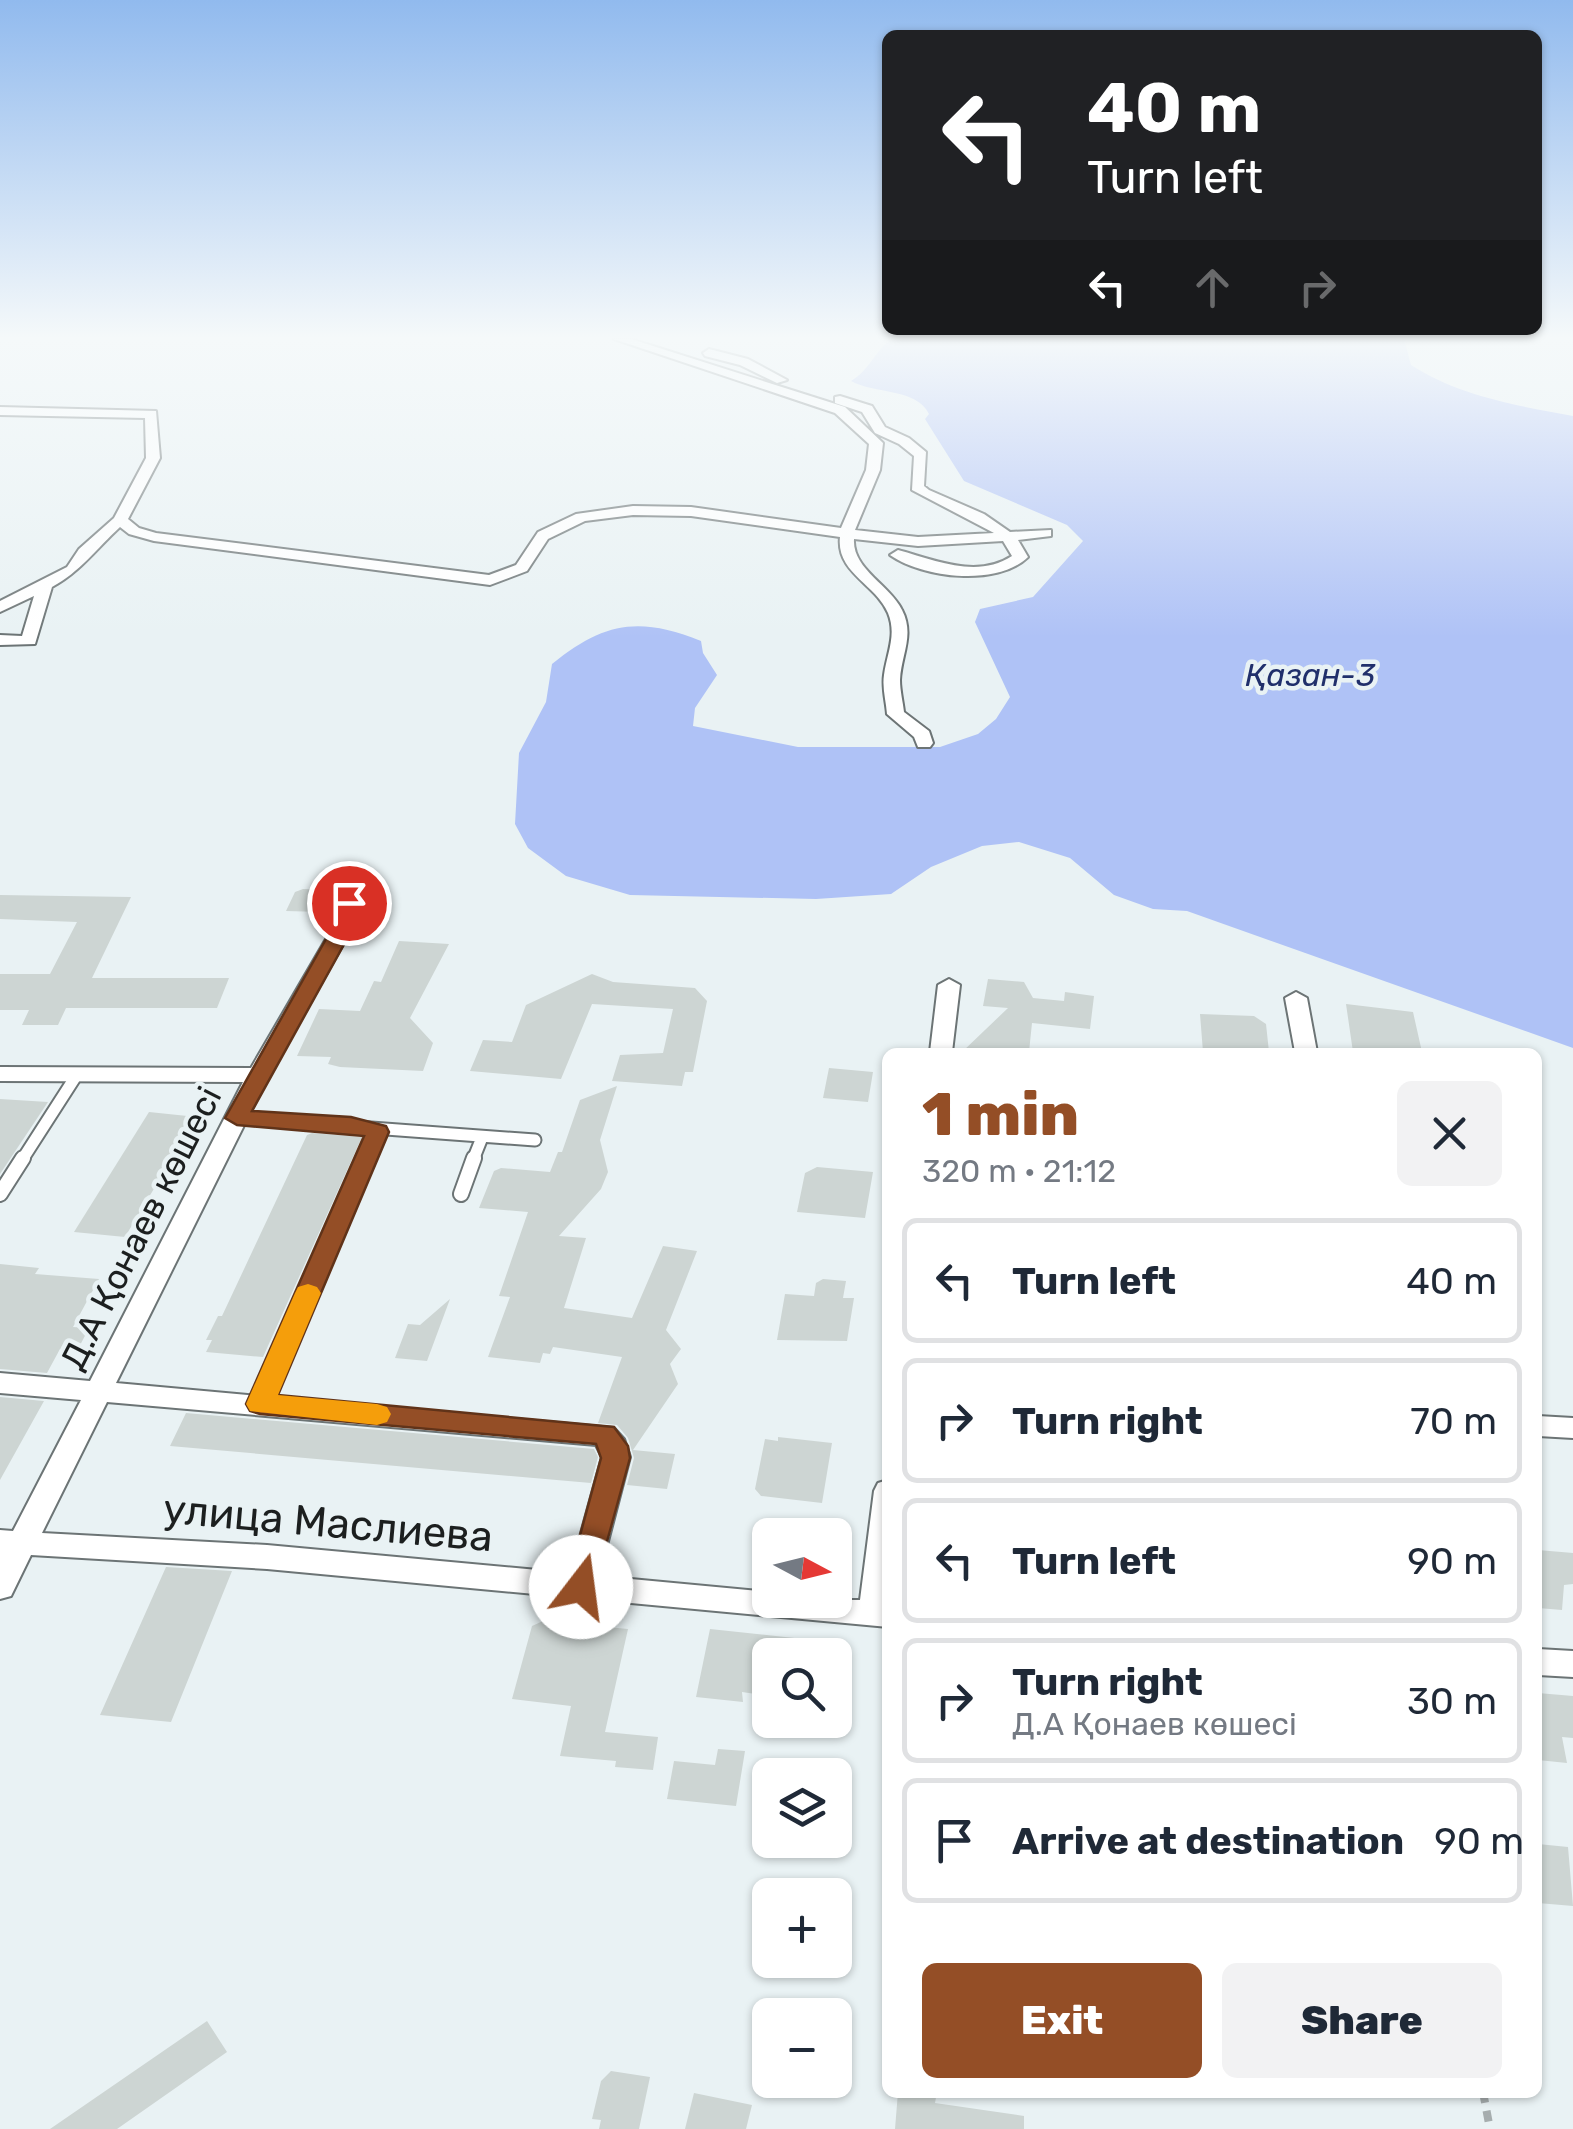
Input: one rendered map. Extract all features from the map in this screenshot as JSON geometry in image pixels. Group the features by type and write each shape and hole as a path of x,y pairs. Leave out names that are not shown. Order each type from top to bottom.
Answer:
{"street":[{"path":"0,607 73,570 120,520 153,458 152,438"},
{"path":"872,438 878,454 849,533 848,558 884,592 896,613 901,636 900,659 892,677 896,714 924,734 924,743"},
{"path":"898,438 921,456 917,487 940,502 977,516 1016,546 1020,557 998,569 950,570 898,555"},
{"path":"120,520 134,531 154,536 490,580 522,568 526,554 549,528 601,510 663,511 899,541 948,542 1046,533"},
{"path":"82,558 108,545 154,536"},
{"path":"0,640 29,642 44,587"},
{"name":"Д.А Қонаев көшесі","path":"0,1588 10,1543 97,1394 258,1075 336,939 349,903"},
{"path":"941,1048 949,985"},
{"path":"1296,998 1305,1048"},
{"path":"0,1074 258,1075"},
{"path":"0,1383 604,1434 614,1446 616,1458 581,1587"},
{"path":"1542,1426 1573,1428"},
{"name":"улица Маслиева","path":"10,1543 268,1557 880,1614"},
{"path":"880,1614 882,1583"},
{"path":"1542,1662 1573,1664"}],"lane":[{"path":"0,1194 76,1076"},
{"path":"237,1118 351,1125 377,1132 481,1140 534,1140"},
{"path":"260,1404 377,1132"},
{"path":"461,1194 481,1140"}],"path":[{"path":"1484,2098 1490,2129"}],"water":[{"name":"Қазан-3","path":"937,438 1573,438 1573,1048 1187,911 1153,909 1114,895 1070,858 1019,842 982,846 931,867 891,894 816,899 630,895 566,876 528,848 515,824 519,753 546,702 552,664 588,639 623,627 659,628 701,641 703,653 717,675 695,708 693,726 798,747 940,747 978,734 996,719 1010,697 975,622 980,609 1033,597 1083,541 1067,525 964,481"}],"building":[{"path":"331,890 321,912 286,911 295,892"},
{"path":"0,895 131,897 92,978 229,978 217,1008 66,1008 58,1025 22,1025 29,1010 0,1010 0,974 50,974 77,922 0,919"},
{"path":"399,941 449,944 410,1018 433,1043 423,1071 340,1067 328,1064 331,1057 297,1056 319,1009 360,1011 374,981 381,982"},
{"path":"592,974 613,982 695,988 707,1001 693,1072 685,1072 682,1086 612,1081 620,1055 663,1053 673,1009 592,1004 561,1079 470,1071 483,1040 512,1042 526,1005"},
{"path":"988,979 1024,982 1033,998 1064,1001 1065,992 1094,996 1090,1029 1032,1023 1029,1048 966,1048 1008,1008 983,1006"},
{"path":"1346,1004 1413,1012 1421,1048 1352,1048"},
{"path":"1200,1014 1254,1016 1266,1024 1269,1048 1203,1048"},
{"path":"829,1068 873,1072 868,1102 823,1098"},
{"path":"617,1086 600,1140 608,1172 601,1189 559,1236 586,1238 564,1308 632,1318 663,1246 697,1251 666,1330 681,1349 670,1364 678,1384 633,1450 675,1454 667,1489 627,1485 634,1458 628,1438 617,1425 598,1423 622,1357 553,1347 550,1354 543,1353 540,1363 488,1357 510,1297 499,1296 528,1212 479,1208 494,1171 501,1168 550,1172 558,1152 562,1152 580,1100"},
{"path":"0,1099 48,1102 0,1174"},
{"path":"149,1112 197,1117 125,1237 74,1232"},
{"path":"307,1135 362,1137 263,1357 206,1352 212,1340 206,1340 218,1316 222,1316"},
{"path":"817,1167 873,1172 865,1218 797,1212 805,1173"},
{"path":"0,1264 39,1268 35,1274 99,1279 73,1327 89,1328 77,1351 60,1349 47,1373 0,1369"},
{"path":"823,1279 846,1281 843,1298 854,1298 847,1341 777,1340 785,1294 814,1296 816,1283"},
{"path":"450,1299 427,1361 395,1358 408,1324 420,1325"},
{"path":"0,1397 44,1401 0,1480"},
{"path":"186,1413 594,1449 598,1457 591,1483 170,1446"},
{"path":"778,1437 832,1443 822,1503 761,1496 755,1489 765,1439 778,1441"},
{"path":"1542,1550 1573,1553 1573,1584 1564,1585 1562,1610 1542,1608"},
{"path":"166,1567 232,1571 171,1722 100,1715"},
{"path":"543,1621 628,1629 605,1732 658,1737 653,1770 615,1767 616,1761 560,1756 571,1706 512,1699 532,1626"},
{"path":"710,1629 794,1638 752,1638 752,1693 742,1692 743,1702 696,1697"},
{"path":"1542,1693 1573,1696 1573,1738 1562,1737 1567,1763 1542,1760"},
{"path":"718,1749 745,1751 736,1806 667,1799 674,1761 715,1765"},
{"path":"1542,1844 1568,1847 1573,1906 1542,1903"},
{"path":"207,2021 227,2052 117,2129 50,2129"},
{"path":"611,2071 650,2077 639,2129 599,2129 601,2120 592,2119 601,2081"},
{"path":"694,2093 752,2105 746,2129 685,2129"},
{"path":"898,2098 936,2098 935,2103 1024,2116 1024,2129 895,2129"}],"slow traffic":[{"path":"308,1293 260,1404 377,1414"}],"route":[{"path":"349,903 336,939 237,1118 351,1125 377,1132 260,1404 604,1434 614,1446 616,1458 581,1587"}]}
